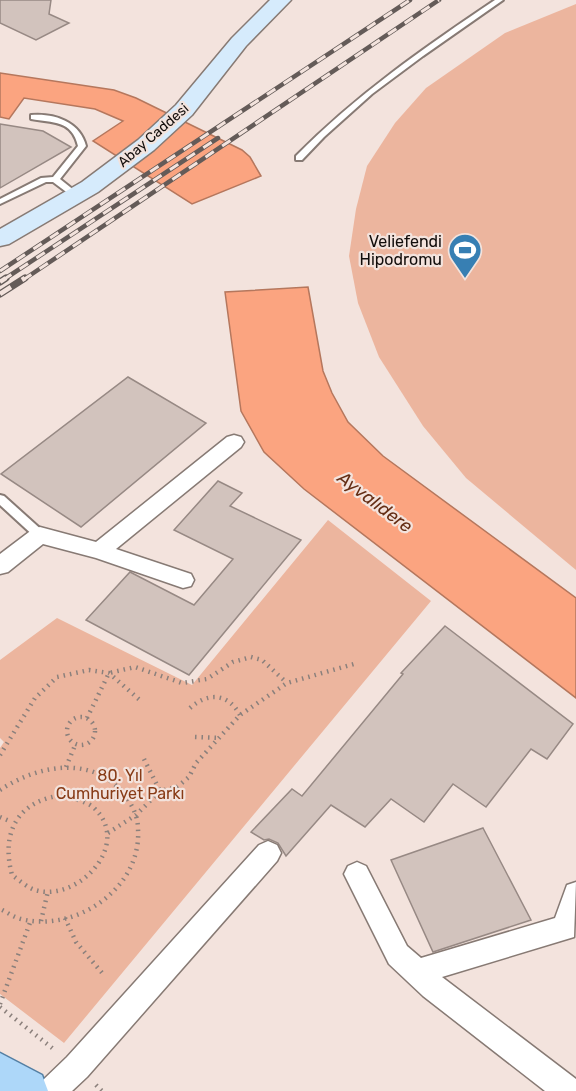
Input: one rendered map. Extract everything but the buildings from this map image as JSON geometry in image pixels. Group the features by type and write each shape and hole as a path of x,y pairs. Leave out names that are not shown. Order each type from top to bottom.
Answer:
{"main road":[{"name":"Abay Caddesi","path":"0,239 76,195 128,160 184,110 239,42 281,0"},
{"path":"0,1075 26,1091"}],"street":[{"path":"99,551 234,442"},
{"path":"0,566 40,535 99,551 183,580"},
{"path":"52,1091 77,1067 268,853"},
{"path":"357,874 398,955 568,1091"},
{"path":"417,972 565,928 576,894"}],"lane":[{"path":"299,158 315,140 385,81 500,0"},
{"path":"34,117 64,122 72,126 81,136 82,146 55,179"},
{"path":"0,202 44,180 55,179 76,195"},
{"path":"0,499 40,535"}],"path":[{"path":"0,755 35,698 57,677 89,670 109,673 135,667 182,684 207,679 233,662 251,657 262,660 287,683"},
{"path":"108,833 136,815 160,791 177,787 189,777 196,763 240,715 287,683 354,664"},
{"path":"109,673 142,702"},
{"path":"87,718 109,673"},
{"path":"189,708 205,696 216,695 228,698 236,706 240,715"},
{"path":"87,718 96,725 96,733 86,743 76,743 66,735 67,726 75,719 87,718"},
{"path":"195,737 220,738"},
{"path":"66,767 76,743"},
{"path":"144,759 160,791"},
{"path":"0,790 19,777 45,768 72,766 97,772 118,786 133,805 139,828 137,854 125,879 105,900 79,915 41,921 21,919 0,909"},
{"path":"64,795 81,799 94,807 104,819 108,833 107,849 100,865 88,878 72,887 37,891 21,884 9,873 3,859 2,843 12,822 17,814 31,803 48,797 64,795"},
{"path":"0,817 12,822"},
{"path":"41,921 48,891"},
{"path":"65,918 76,942 103,974"},
{"path":"31,920 0,1005 77,1067 102,1091"}],"green space":[{"name":"Veliefendi Hipodromu","path":"576,4 576,570 466,478 423,426 379,357 358,303 349,256 356,209 367,166 395,123 426,88 505,33"},
{"name":"80. Yıl Cumhuriyet Parkı","path":"328,520 431,601 64,1043 0,994 0,748 4,742 0,738 0,660 57,618 192,685"}],"water":[{"path":"0,73 114,90 136,98 242,150 250,157 261,176 192,204 93,141 123,121 95,109 24,98 9,119 0,117"},
{"name":"Ayvalıdere","path":"308,287 323,371 348,422 383,456 576,598 576,698 304,489 264,452 241,411 225,292"}],"railway":[{"path":"0,271 410,0"},
{"path":"23,280 439,0"},
{"path":"3,280 218,138"},
{"path":"0,294 25,278"}],"place":[{"name":"Veliefendi Hipodromu","path":"465,279"}]}
